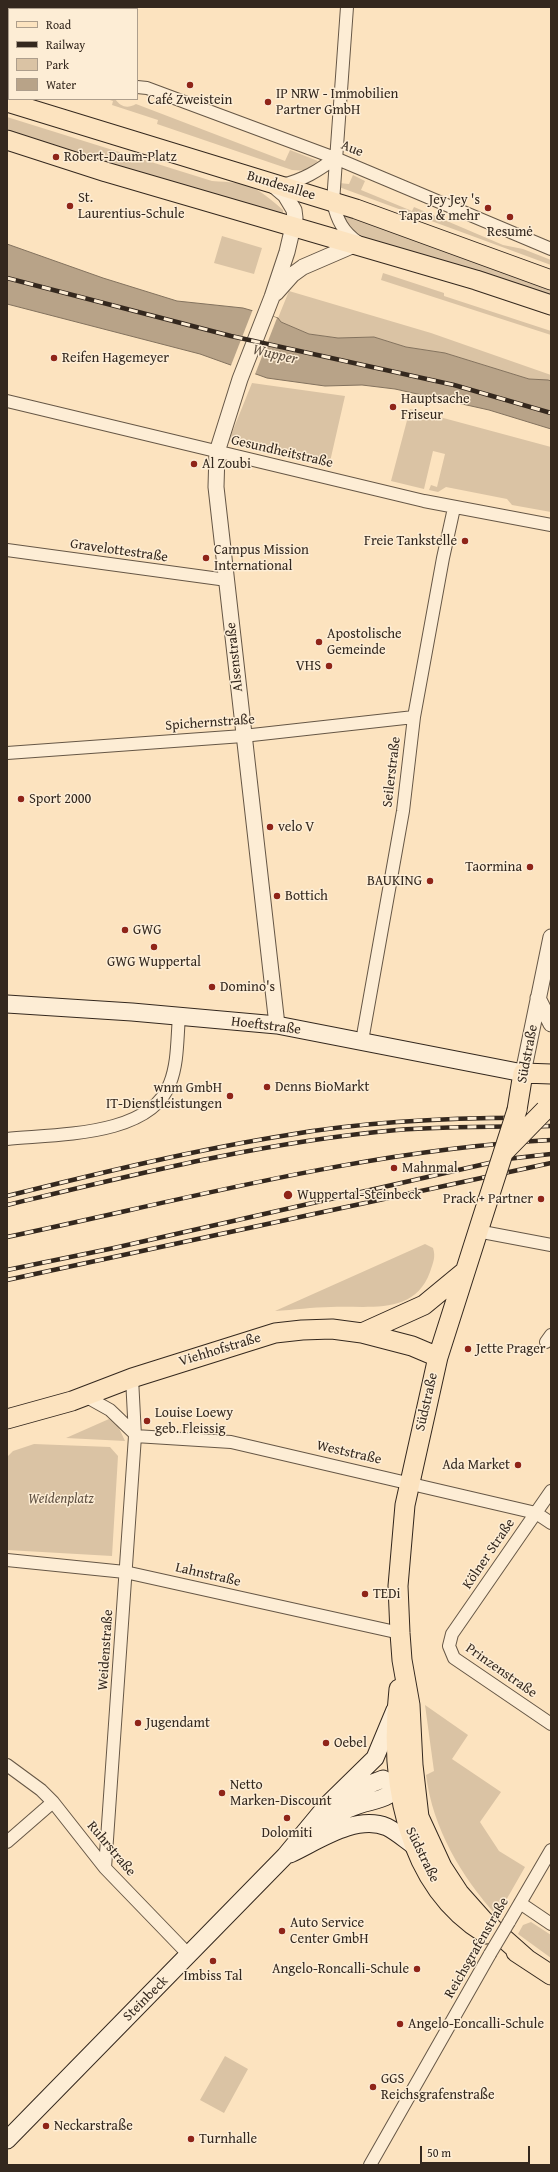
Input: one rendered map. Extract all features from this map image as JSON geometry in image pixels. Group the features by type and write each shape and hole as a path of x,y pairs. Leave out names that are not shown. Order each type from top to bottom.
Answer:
{"main road":[{"name":"Bundesallee","path":"7,102 333,202 551,280"},
{"path":"7,140 106,172 476,280 551,306"},
{"name":"Hoeftstraße","path":"7,1004 132,1012 277,1025 523,1073"},
{"path":"523,1073 551,1074"},
{"name":"Südstraße","path":"523,1073 517,1110 477,1231 438,1357 405,1505 398,1586 402,1660 410,1705 412,1765 419,1817 442,1867 459,1893 483,1920 527,1959"},
{"path":"503,1153 548,1107"},
{"path":"362,1333 424,1305 464,1272"},
{"name":"Viehhofstraße","path":"7,1419 85,1396 132,1378 275,1333 332,1329 362,1333 412,1346 438,1357"},
{"name":"Südstraße","path":"402,1660 397,1704 396,1765 406,1823 416,1847 446,1900 461,1916 551,1975"},
{"path":"285,1856 328,1804 375,1758 397,1704"},
{"path":"285,1856 311,1834 348,1809 386,1798 400,1787 412,1765"},
{"path":"328,1804 347,1792 383,1779 409,1793 419,1817"},
{"path":"285,1856 344,1828 366,1824 387,1827 416,1847"},
{"name":"Steinbeck","path":"7,2140 285,1856"}],"street":[{"path":"347,7 333,202 340,224 348,236 361,246"},
{"name":"Aue","path":"138,86 335,158 551,249"},
{"path":"274,185 299,181 316,173 335,158"},
{"name":"Alsenstraße","path":"274,185 290,203 295,218 294,227 272,297 240,379 217,452 216,487 243,736 277,1025"},
{"name":"Alsenstraße","path":"272,297 299,270 361,246"},
{"name":"Gesundheitstraße","path":"7,401 454,508 551,525"},
{"name":"Seilerstraße","path":"362,1041 403,811 414,717 443,558 454,508"},
{"name":"Gravelottestraße","path":"7,550 227,580"},
{"name":"Spichernstraße","path":"7,753 243,736 414,717"},
{"name":"Südstraße","path":"523,1073 551,937"},
{"name":"Südstraße","path":"538,998 551,1024"},
{"path":"7,1140 102,1130 132,1121 151,1110 162,1099 170,1084 175,1066 180,1017"},
{"path":"477,1231 551,1245"},
{"name":"Weidenstraße","path":"105,1868 135,1435 132,1378"},
{"path":"85,1396 110,1410 135,1435"},
{"name":"Weststraße","path":"135,1435 231,1442 536,1512 551,1523"},
{"name":"Kölner Straße","path":"452,1634 551,1491"},
{"name":"Lahnstraße","path":"7,1560 125,1572 400,1633"},
{"name":"Prinzenstraße","path":"452,1634 449,1646 454,1658 551,1724"},
{"name":"Ruhrstraße","path":"7,1764 41,1790 53,1802 105,1868 189,1955"},
{"path":"7,1842 53,1802"},
{"name":"Reichsgrafenstraße","path":"370,2165 551,1850"},
{"path":"520,1903 551,1924"}],"green space":[{"path":"110,100 116,100 120,104 127,107 136,104 285,161 290,150 318,161 310,169 292,170 157,124 158,120 112,105 113,101"},
{"path":"7,117 212,181 243,184 258,190 265,195 283,210 283,214 280,216 7,133"},
{"path":"353,175 365,181 361,190 412,211 414,207 503,245 523,249 551,260 551,265 339,187 339,183 349,184"},
{"path":"342,212 551,287 551,299 368,239 359,234 346,222"},
{"path":"222,236 262,248 254,274 214,263"},
{"path":"383,273 444,293 444,296 551,331 551,335 381,280"},
{"path":"289,291 431,333 551,375 551,381 529,379 445,353 406,347 374,337 338,338 309,334 281,322 278,318"},
{"path":"252,383 345,396 329,466 233,445 229,440"},
{"path":"410,409 551,447 551,512 512,505 507,499 446,487 438,492 429,490 431,485 437,487 445,454 433,451 424,489 391,481"},
{"path":"425,1244 433,1248 434,1251 434,1260 430,1272 423,1286 413,1296 401,1302 374,1307 324,1307 275,1311"},
{"path":"109,1419 118,1426 125,1441 66,1438"},
{"name":"Weidenplatz","path":"34,1444 110,1447 118,1456 112,1556 7,1550 8,1456 13,1451"},
{"path":"425,1705 468,1735 452,1759 501,1792 480,1822 499,1851 525,1867 497,1916 472,1885 461,1868 442,1833 435,1814 426,1775 434,1771"},
{"path":"531,1922 551,1935 551,1958 518,1934 523,1925"},
{"path":"225,2056 248,2069 224,2113 200,2100"}],"water":[{"name":"Wupper","path":"7,244 103,278 177,301 243,308 278,318 281,322 309,334 338,338 374,337 406,347 445,353 529,379 551,381 551,429 489,410 395,389 362,385 325,386 267,378 200,354 7,304"}],"pier":[{"path":"253,309 277,318 254,377 230,368"}],"railway":[{"path":"7,278 231,336 454,385 551,413"},
{"path":"7,1196 182,1155 253,1141 321,1130 419,1120 551,1118"},
{"path":"7,1205 200,1160 298,1142 397,1130 454,1127 551,1126"},
{"path":"7,1237 210,1192 345,1165 482,1145 551,1140"},
{"path":"7,1270 114,1248 507,1159 551,1154"},
{"path":"7,1280 551,1163"}],"place":[{"name":"Café Zweistein","path":"190,85"},
{"name":"IP NRW - Immobilien Partner GmbH","path":"268,102"},
{"name":"Robert-Daum-Platz","path":"56,157"},
{"name":"St. Laurentius-Schule","path":"70,206"},
{"name":"Jey Jey 's Tapas & mehr","path":"488,208"},
{"name":"Resumė","path":"510,217"},
{"name":"Reifen Hagemeyer","path":"54,358"},
{"name":"Hauptsache Friseur","path":"393,407"},
{"name":"Al Zoubi","path":"194,464"},
{"name":"Freie Tankstelle","path":"465,541"},
{"name":"Campus Mission International","path":"206,558"},
{"name":"Apostolische Gemeinde","path":"319,642"},
{"name":"VHS","path":"329,666"},
{"name":"Sport 2000","path":"21,799"},
{"name":"velo V","path":"270,827"},
{"name":"Taormina","path":"530,867"},
{"name":"BAUKING","path":"430,881"},
{"name":"Bottich","path":"277,896"},
{"name":"GWG","path":"125,930"},
{"name":"GWG Wuppertal","path":"154,947"},
{"name":"Domino's","path":"212,987"},
{"name":"Denns BioMarkt","path":"267,1087"},
{"name":"wnm GmbH IT-Dienstleistungen","path":"230,1096"},
{"name":"Mahnmal","path":"394,1168"},
{"name":"Wuppertal-Steinbeck","path":"288,1195"},
{"name":"Prack + Partner","path":"541,1199"},
{"name":"Jette Prager","path":"468,1349"},
{"name":"Louise Loewy geb. Fleissig","path":"147,1421"},
{"name":"Ada Market","path":"518,1465"},
{"name":"TEDi","path":"365,1594"},
{"name":"Jugendamt","path":"138,1723"},
{"name":"Oebel","path":"326,1743"},
{"name":"Netto Marken-Discount","path":"222,1793"},
{"name":"Dolomiti","path":"287,1818"},
{"name":"Auto Service Center GmbH","path":"282,1931"},
{"name":"Imbiss Tal","path":"213,1961"},
{"name":"Angelo-Roncalli-Schule","path":"417,1969"},
{"name":"Angelo-Eoncalli-Schule","path":"400,2024"},
{"name":"GGS Reichsgrafenstraße","path":"373,2087"},
{"name":"Neckarstraße","path":"46,2126"},
{"name":"Turnhalle","path":"191,2139"}]}
